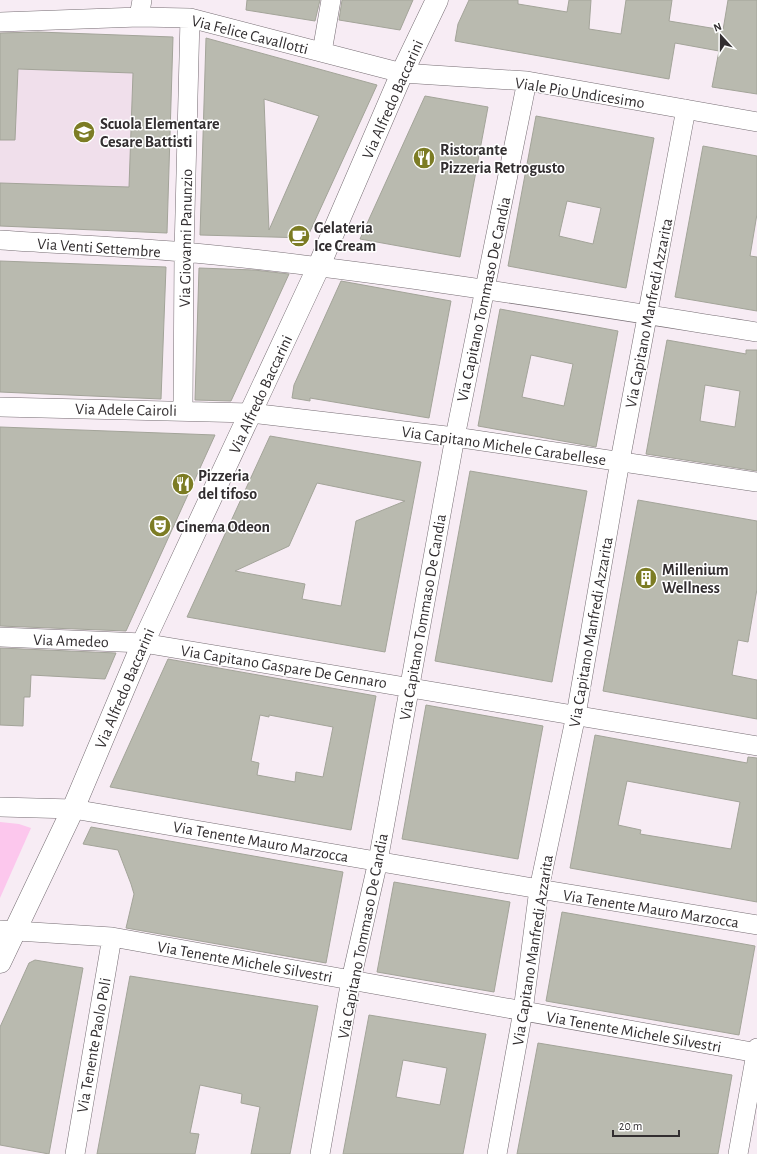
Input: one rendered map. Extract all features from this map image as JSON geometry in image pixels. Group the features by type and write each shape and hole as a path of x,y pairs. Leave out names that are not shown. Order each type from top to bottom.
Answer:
{"street":[{"path":"322,52 331,0"},
{"name":"Via Alfredo Baccarini","path":"0,962 7,930 73,809 143,643 318,268 402,73 437,0"},
{"name":"Via Felice Cavallotti","path":"0,22 140,8 190,18 402,73"},
{"name":"Via Giovanni Panunzio","path":"183,410 184,252 190,18"},
{"name":"Viale Pio Undicesimo","path":"402,73 527,81 757,122"},
{"name":"Via Capitano Tommaso De Candia","path":"320,1154 351,980 378,862 455,437 527,81"},
{"name":"Via Capitano Manfredi Azzarita","path":"497,1154 523,1011 539,889 576,715 620,461 649,315 686,109"},
{"name":"Via Venti Settembre","path":"0,240 184,252 318,268 486,289 757,332"},
{"name":"Via Adele Cairoli","path":"0,407 183,410 251,413"},
{"name":"Via Capitano Michele Carabellese","path":"251,413 455,437 757,482"},
{"name":"Via Amedeo","path":"0,637 143,643"},
{"name":"Via Capitano Gaspare De Gennaro","path":"143,643 757,746"},
{"name":"Via Tenente Mauro Marzocca","path":"0,807 73,809 378,862 757,925"},
{"name":"Via Tenente Michele Silvestri","path":"7,930 112,937 757,1052"},
{"name":"Via Tenente Paolo Poli","path":"75,1154 112,937"},
{"path":"738,1154 757,1052"}],"shaded area":[{"name":"Scuola Elementare Cesare Battisti","path":"0,31 172,37 166,232 0,226"},
{"path":"0,822 19,824 31,828 0,898"}],"building":[{"path":"247,0 320,0 315,21 246,10"},
{"path":"342,0 413,0 400,30 339,20"},
{"path":"469,0 518,0 518,4 567,12 569,0 591,0 589,29 621,34 626,0 672,0 669,21 723,30 728,0 757,0 757,94 712,87 719,51 675,43 669,79 455,41 458,24"},
{"path":"38,32 173,37 167,233 0,226 0,183 129,187 133,73 18,69 15,140 0,140 0,33"},
{"path":"206,38 377,85 307,238 200,235","holes":["264,99 319,116 269,230"]},
{"path":"425,96 488,107 460,257 360,239"},
{"path":"536,116 654,138 626,288 508,266","holes":["567,201 601,208 593,244 559,236"]},
{"path":"703,146 757,156 757,214 750,256 757,257 757,311 675,297"},
{"path":"0,261 166,267 161,399 0,392"},
{"path":"199,268 254,270 289,274 231,401 195,400"},
{"path":"341,281 451,301 429,418 310,398 310,401 292,398 294,385"},
{"path":"500,309 618,331 596,447 478,426","holes":["531,355 573,364 564,406 522,397"]},
{"path":"667,340 746,354 746,350 757,350 757,471 646,454","holes":["705,385 740,391 735,427 700,421"]},
{"path":"0,427 215,435 126,631 0,626"},
{"path":"270,436 421,462 385,652 187,617","holes":["317,483 405,501 356,521 341,606 302,599 305,584 235,571 289,546"]},
{"path":"470,471 587,491 552,682 435,661"},
{"path":"638,500 757,521 757,589 748,642 738,640 732,675 757,680 757,719 603,691"},
{"path":"0,648 116,653 105,679 31,675 30,697 24,697 23,726 0,725"},
{"path":"168,659 376,696 351,830 110,787","holes":["260,715 269,717 269,715 333,727 323,777 296,772 295,782 257,775 259,763 251,761"]},
{"path":"426,705 543,726 518,859 402,839"},
{"path":"595,735 747,763 748,757 757,758 757,902 570,868","holes":["627,781 740,802 731,849 640,834 641,830 618,825"]},
{"path":"91,827 343,872 326,963 126,928 134,894 131,884 118,850 83,844"},
{"path":"394,882 510,902 494,992 377,972"},
{"path":"562,912 755,946 739,1035 546,1001"},
{"path":"35,960 83,968 49,1154 0,1145 0,1027 29,963"},
{"path":"130,976 318,1006 290,1154 251,1154 260,1107 241,1103 242,1094 200,1085 190,1133 199,1134 195,1154 97,1154"},
{"path":"369,1015 486,1034 463,1154 343,1154","holes":["403,1060 447,1068 440,1105 396,1097"]},
{"path":"538,1043 732,1075 718,1154 517,1154"}],"place":[{"name":"Scuola Elementare Cesare Battisti","path":"84,132"},
{"name":"Ristorante Pizzeria Retrogusto","path":"424,158"},
{"name":"Gelateria Ice Cream","path":"299,236"},
{"name":"Pizzeria del tifoso","path":"183,484"},
{"name":"Cinema Odeon","path":"160,526"},
{"name":"Millenium Wellness","path":"646,578"}]}
